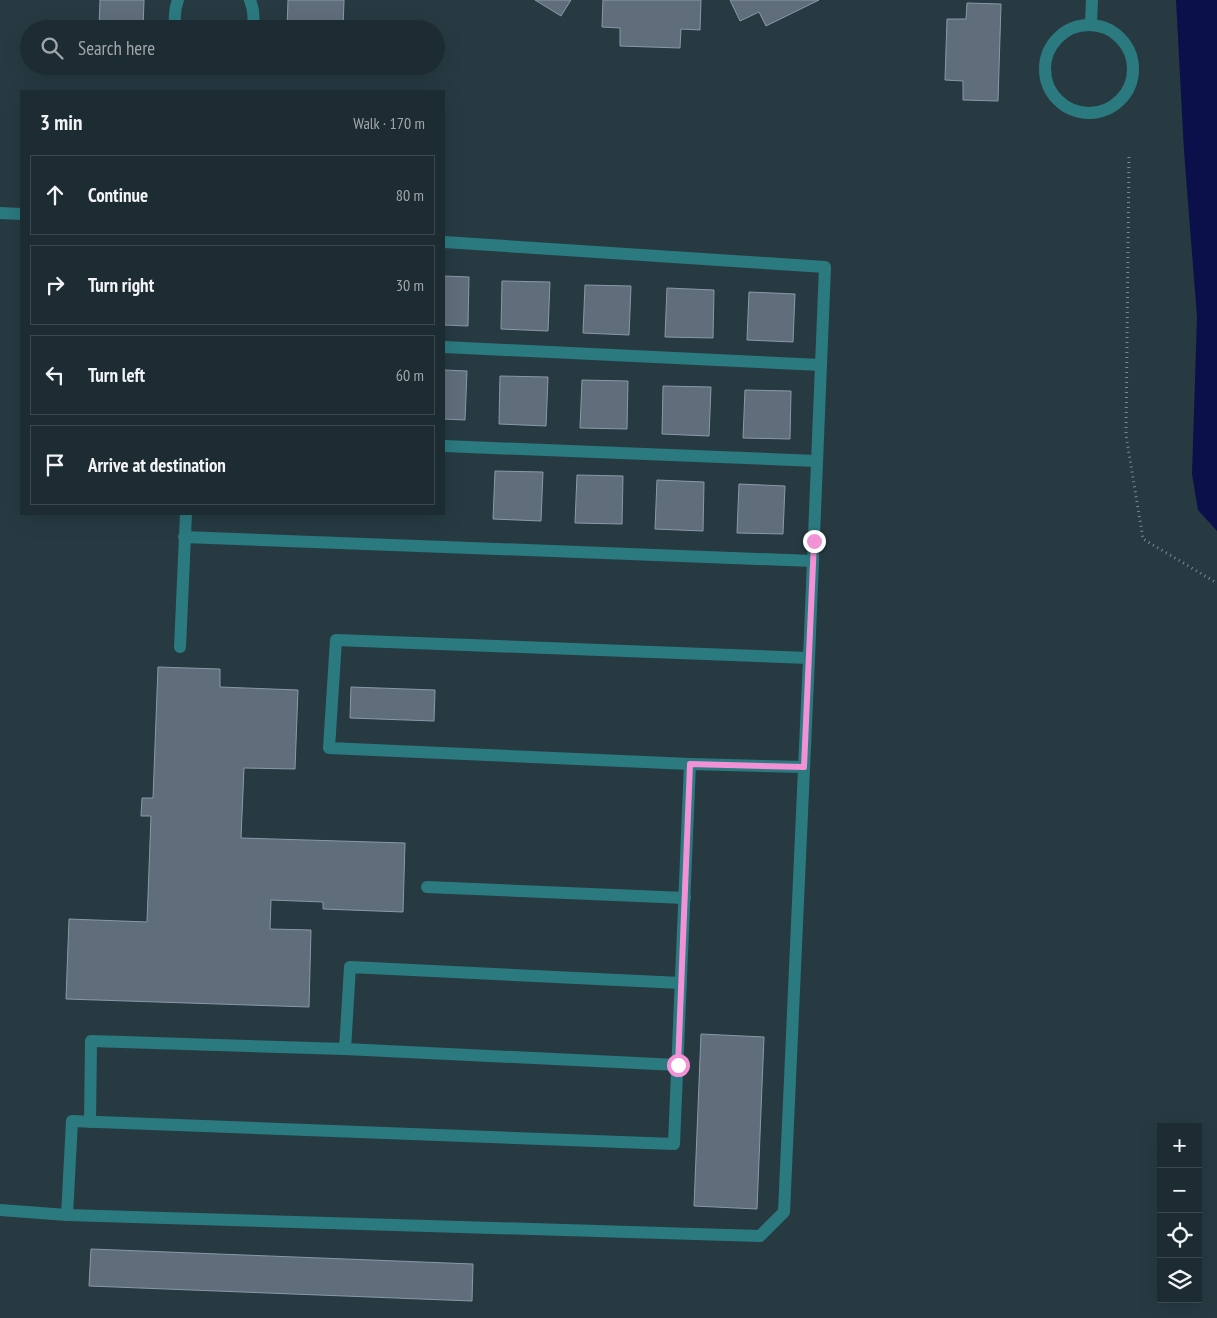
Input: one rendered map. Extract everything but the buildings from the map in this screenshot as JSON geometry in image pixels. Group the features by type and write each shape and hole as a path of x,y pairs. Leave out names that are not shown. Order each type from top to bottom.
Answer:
{"street":[{"path":"174,20 175,6 178,0"},
{"path":"250,0 253,7 254,20"},
{"path":"1091,24 1092,0"},
{"path":"1091,24 1105,27 1118,34 1127,46 1132,59 1133,73 1129,88 1121,99 1110,108 1096,113 1081,113 1067,108 1056,99 1048,86 1044,72 1045,56 1052,43 1062,32 1076,26 1091,24"},
{"path":"0,213 20,214"},
{"path":"0,1210 67,1215 760,1236 784,1212 825,267 445,242"},
{"path":"445,347 821,365"},
{"path":"445,446 817,461"},
{"path":"180,647 186,515"},
{"path":"184,537 813,561"},
{"path":"804,767 690,764 329,748 336,640 809,658"},
{"path":"67,1215 72,1121 674,1144 690,764"},
{"path":"427,887 685,898"},
{"path":"345,1049 350,967 681,984"},
{"path":"90,1122 91,1041 345,1049 678,1065"}],"path":[{"path":"1129,157 1126,435 1143,539 1217,583"}],"shaded area":[{"path":"1176,0 1217,0 1217,531 1198,510 1192,474 1197,317 1184,151"}],"route":[{"path":"678,1065 690,764 804,767 814,541"}]}
